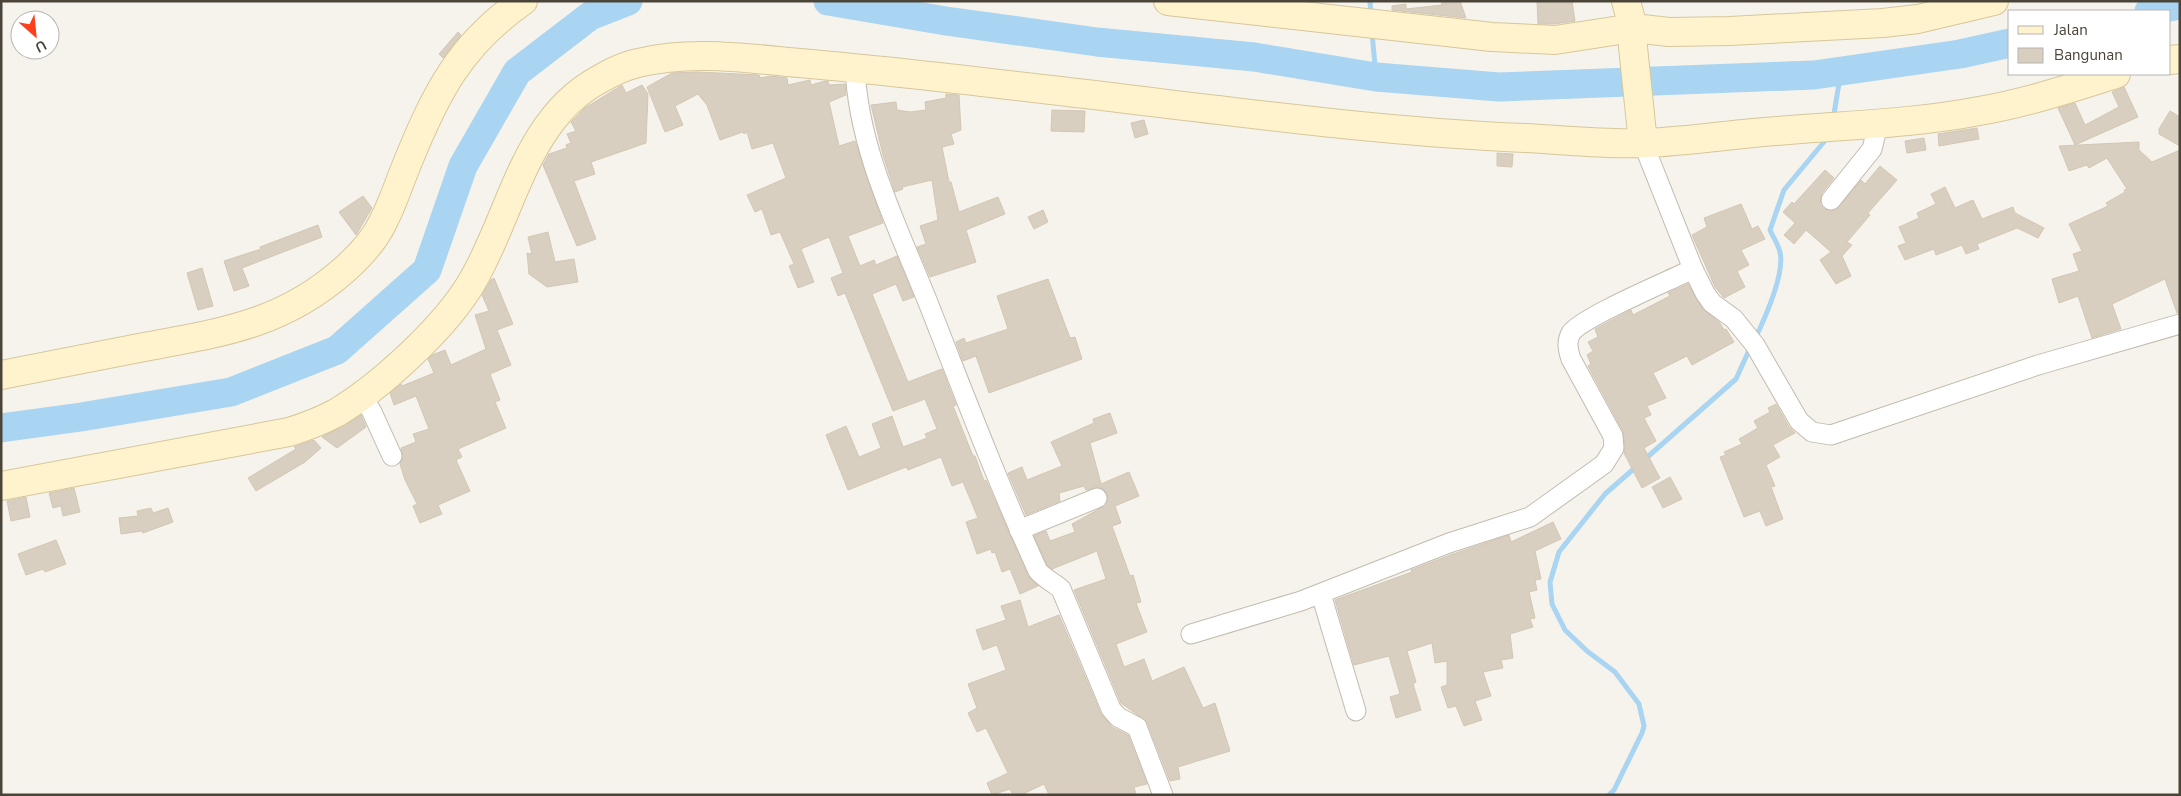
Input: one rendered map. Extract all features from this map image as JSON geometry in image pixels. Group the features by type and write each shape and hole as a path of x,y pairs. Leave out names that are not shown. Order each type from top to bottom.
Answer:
{"street":[{"path":"1,375 242,328 281,313 314,295 350,264 371,242 384,221 421,129 450,73 485,30 523,1"},
{"path":"1168,1 1492,37 1555,40 1633,38 1669,32 1730,31 1883,23 1918,19 1994,1"},
{"path":"1626,1 1633,38 1642,137 1693,269 1712,303 1734,320 1755,345 1799,420 1812,432 1831,435 2038,365 2180,324"},
{"path":"1,486 289,432 315,423 362,395 429,336 455,308 473,280 524,168 547,125 580,90 630,64 660,58 707,55 855,67 1440,134 1642,137 1871,125 1977,112 2035,99 2113,75"},
{"path":"855,67 856,93 863,124 882,186 1007,505 1038,571 1045,579 1053,582 1061,589 1111,709 1118,717 1137,727 1163,795"},
{"path":"1831,200 1872,149 1871,125"},
{"path":"1191,634 1321,594 1449,543 1530,517 1604,464 1614,448 1612,436 1571,359 1567,348 1571,333 1578,326 1609,309 1693,269"},
{"path":"362,395 392,456"},
{"path":"1019,530 1097,498"},
{"path":"1321,594 1356,711"}],"building":[{"path":"1441,1 1460,1 1466,18 1392,10 1392,6 1406,4 1406,9 1442,5"},
{"path":"1537,1 1572,1 1575,21 1538,24"},
{"path":"458,32 461,35 443,58 439,54"},
{"path":"698,72 759,75 760,78 771,76 787,78 788,85 810,80 811,85 825,81 828,81 829,85 845,84 846,95 829,102 839,146 855,141 883,223 848,236 860,266 874,260 876,265 897,256 914,297 903,301 896,284 872,294 908,382 942,369 956,405 953,406 984,481 986,480 1028,576 1038,586 1020,594 1010,569 1002,572 995,552 992,553 991,549 977,554 966,522 978,518 963,482 952,486 941,457 908,470 906,467 848,490 826,435 846,426 859,457 881,448 872,424 892,416 903,447 927,438 925,434 937,429 925,399 893,411 845,293 838,296 831,278 843,273 829,237 801,249 814,282 798,288 789,266 794,264 780,232 771,235 762,209 755,212 747,195 786,178 773,143 752,149 747,132 720,140 707,105 698,94 675,106 683,125 665,132 647,87 672,73"},
{"path":"622,85 626,93 642,85 648,94 646,143 591,162 595,174 574,181 596,239 577,246 543,165 549,154 567,148 566,145 571,143 567,134 576,131 571,122 585,108"},
{"path":"2124,87 2138,117 2075,145 2058,108 2075,103 2085,125 2119,107 2112,92"},
{"path":"946,94 959,95 961,130 951,134 954,144 942,147 949,182 951,182 959,212 998,197 1005,214 966,230 976,262 930,277 917,247 926,244 920,226 938,220 932,180 902,187 903,189 895,192 883,155 871,105 896,102 897,110 910,112 926,110 925,102 946,98"},
{"path":"1052,110 1085,111 1084,132 1051,131"},
{"path":"2170,111 2180,117 2180,146 2159,134 2159,129"},
{"path":"1144,120 1148,134 1135,138 1131,123"},
{"path":"1977,128 1979,139 1939,146 1938,134"},
{"path":"1924,138 1926,150 1907,153 1905,141"},
{"path":"2139,142 2139,150 2152,162 2180,150 2180,313 2177,313 2165,279 2112,304 2121,329 2092,338 2078,296 2059,303 2052,279 2079,271 2073,254 2082,251 2069,224 2108,206 2106,203 2127,189 2107,158 2089,168 2087,165 2069,171 2059,146"},
{"path":"1497,153 1513,154 1512,167 1497,166"},
{"path":"1880,166 1897,180 1868,213 1870,215 1847,242 1852,245 1842,256 1851,276 1836,284 1820,260 1831,252 1806,230 1794,244 1784,235 1795,223 1783,212 1792,202 1794,204 1825,170 1834,178 1822,193 1820,204 1824,209 1836,210 1861,180 1865,184"},
{"path":"1945,187 1955,208 1973,200 1982,219 2013,207 2015,213 2044,228 2038,238 2017,228 1977,244 1979,249 1966,254 1962,245 1936,255 1934,249 1905,260 1898,246 1906,243 1899,227 1919,218 1917,213 1936,204 1931,194"},
{"path":"363,196 372,208 356,235 339,212"},
{"path":"1741,204 1752,229 1758,226 1765,239 1741,250 1749,265 1737,271 1745,287 1724,298 1715,287 1692,235 1707,227 1704,218"},
{"path":"1043,210 1048,222 1034,229 1028,217"},
{"path":"318,225 322,237 242,268 249,286 234,291 224,261 261,249 260,247"},
{"path":"548,232 555,262 574,259 578,282 547,287 529,274 527,253 532,254 528,237"},
{"path":"202,268 213,306 198,310 187,273"},
{"path":"494,278 513,324 497,330 511,365 490,374 500,400 495,402 506,428 458,449 462,457 456,460 470,491 438,505 442,514 420,523 413,506 417,504 405,480 400,464 403,457 401,448 416,442 413,434 429,429 416,396 394,405 390,393 401,384 402,386 434,373 428,359 432,355 445,350 451,365 486,349 475,315 489,311 482,295"},
{"path":"1048,279 1070,338 1075,337 1082,359 989,393 976,356 963,361 956,342 964,338 966,343 1008,329 997,296"},
{"path":"1688,284 1703,309 1720,323 1724,330 1726,329 1734,342 1692,365 1687,356 1653,373 1666,398 1647,406 1651,415 1644,418 1656,441 1644,448 1660,478 1642,488 1624,453 1623,431 1588,366 1591,364 1587,355 1593,351 1588,342 1598,337 1595,329 1631,310 1633,315 1670,296 1668,293"},
{"path":"1776,404 1789,427 1795,433 1773,445 1780,457 1766,465 1775,486 1771,487 1783,519 1766,526 1760,511 1744,517 1720,457 1726,455 1724,452 1742,444 1739,439 1758,428 1754,421 1770,412 1768,408"},
{"path":"1110,413 1117,433 1090,443 1101,484 1129,472 1139,496 1115,506 1121,523 1112,526 1130,576 1133,575 1141,602 1136,603 1147,632 1116,644 1124,667 1144,659 1152,681 1184,667 1203,708 1215,703 1230,751 1178,767 1180,779 1170,781 1147,722 1121,703 1074,590 1106,579 1097,551 1052,569 1047,565 1034,536 1046,531 1050,541 1075,532 1072,524 1106,505 1108,500 1107,493 1099,487 1086,490 1084,486 1059,493 1060,501 1026,515 1008,473 1022,467 1027,480 1062,466 1051,442 1094,423 1093,419"},
{"path":"361,415 366,427 337,448 322,437"},
{"path":"314,440 321,448 305,462 256,491 248,478 296,449 294,447"},
{"path":"1670,477 1682,499 1663,508 1652,487"},
{"path":"74,488 80,512 63,516 61,506 53,508 49,493"},
{"path":"26,497 30,517 11,521 7,501"},
{"path":"151,508 153,513 168,508 173,522 143,533 142,531 121,534 119,518 138,516 137,511"},
{"path":"1553,522 1561,539 1535,551 1541,579 1535,580 1537,590 1529,592 1535,618 1530,619 1533,627 1510,634 1513,658 1501,660 1503,668 1483,672 1491,696 1475,701 1482,720 1464,726 1456,706 1448,708 1441,687 1447,685 1447,661 1435,663 1432,643 1407,651 1416,682 1413,684 1421,710 1396,718 1390,697 1400,694 1389,656 1354,665 1335,600 1412,572 1411,570 1453,554 1509,535 1511,542"},
{"path":"56,540 66,564 45,572 43,569 26,575 18,554"},
{"path":"1020,600 1028,627 1059,615 1101,714 1112,727 1128,735 1147,784 1134,787 1136,795 1049,795 1044,784 1021,795 1013,795 1010,789 992,795 987,783 1008,773 986,728 977,732 968,713 977,708 968,684 1006,670 997,645 983,650 976,630 1006,620 1001,606"}],"waterway":[{"path":"1,428 81,417 231,392 337,350 427,270 463,166 517,72 590,16 628,1"},
{"path":"828,1 946,21 1097,42 1254,57 1376,77 1499,87 1814,75 1960,54 2008,43"},
{"path":"1370,1 1371,16"},
{"path":"2154,10 2180,5"},
{"path":"1372,32 1376,77"},
{"path":"1833,120 1841,71"},
{"path":"1755,339 1773,296 1780,272 1780,252 1770,230 1784,190 1828,137"},
{"path":"1644,460 1736,379 1751,346"},
{"path":"1609,795 1614,790 1642,733 1644,726 1639,704 1615,672 1587,651 1565,630 1552,604 1550,582 1559,552 1605,494 1637,466"}]}
